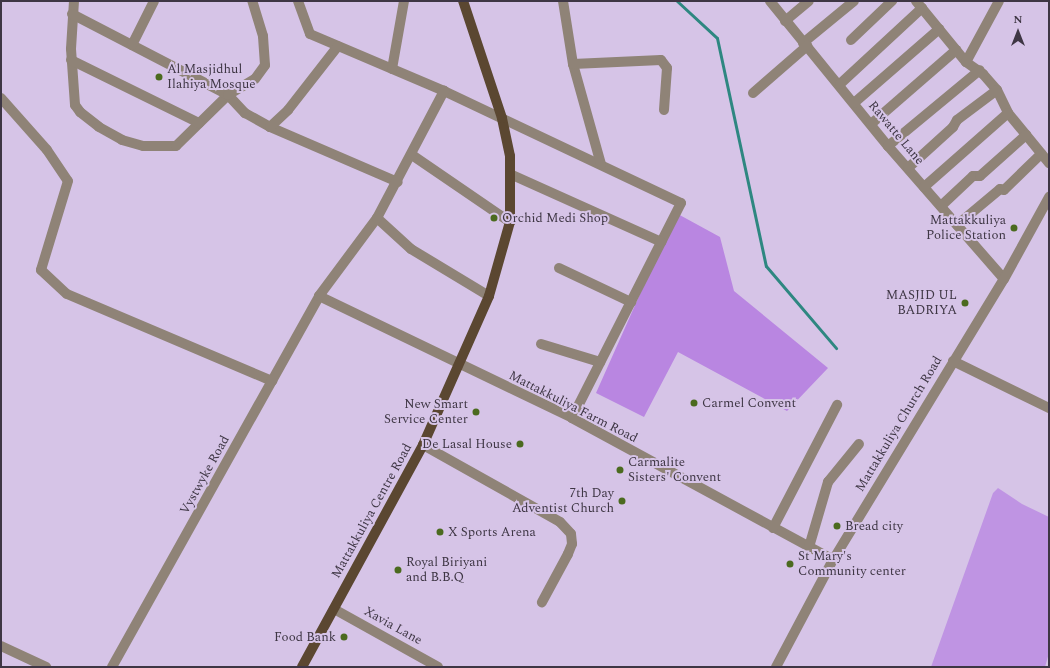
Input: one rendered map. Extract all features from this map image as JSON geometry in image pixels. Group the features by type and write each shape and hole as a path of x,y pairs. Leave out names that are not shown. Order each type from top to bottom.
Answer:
{"main road":[{"name":"Mattakkuliya Centre Road","path":"302,667 423,445 460,366 489,296 510,222 510,156 502,118 463,1"}],"street":[{"path":"74,1 72,14 71,60 75,105 80,112 99,127 122,140 143,146 176,146 228,95 255,79 265,65 263,36 252,1"},
{"path":"132,45 154,1"},
{"path":"298,1 310,34 444,91 681,203 572,418"},
{"path":"392,69 404,1"},
{"path":"563,1 573,64 601,164"},
{"name":"Rawatte Lane","path":"770,1 840,84 888,146 1004,279"},
{"path":"786,21 808,1"},
{"path":"753,93 805,44 854,1"},
{"path":"851,40 892,1"},
{"path":"966,62 999,1"},
{"path":"840,84 919,5 966,62 980,70 997,90 1008,114 1049,163"},
{"path":"72,14 228,95 245,113 270,127 398,182"},
{"path":"854,103 939,29"},
{"path":"270,127 288,110 338,46"},
{"path":"871,124 956,50"},
{"path":"71,60 199,123"},
{"path":"573,64 661,60 667,68 664,110"},
{"path":"888,146 980,70"},
{"path":"908,168 954,127 957,120 997,90"},
{"name":"Vystwyke Road","path":"112,667 319,296 376,218 398,182 444,91"},
{"path":"1,98 47,150 68,182 41,270 67,294 272,381"},
{"path":"924,187 1008,114"},
{"path":"940,206 973,176 980,176 1026,135"},
{"path":"957,225 1000,189 1004,190 1041,154"},
{"path":"412,155 510,222"},
{"path":"510,174 661,242"},
{"name":"Mattakkuliya Church Road","path":"776,667 833,560 953,361 1044,217 1049,197"},
{"path":"376,218 411,249 489,296"},
{"path":"559,268 631,302"},
{"name":"Mattakkuliya Farm Road","path":"319,296 460,366 572,418 833,560"},
{"path":"541,344 600,362"},
{"path":"953,361 1049,408"},
{"path":"773,528 837,406"},
{"path":"809,547 828,482 859,444"},
{"path":"423,445 560,522 571,534 572,544 568,554 542,602"},
{"name":"Xavia Lane","path":"334,609 438,667"},
{"path":"1,646 46,667"}],"shaded area":[{"path":"676,213 720,237 734,291 828,368 787,411 678,352 644,417 596,393"},
{"path":"998,488 1022,504 1049,517 1049,653 1045,667 931,667 993,493"}],"waterway":[{"path":"677,1 717,38 766,266 836,348"}],"place":[{"name":"Al Masjidhul Ilahiya Mosque","path":"159,77"},
{"name":"Orchid Medi Shop","path":"494,218"},
{"name":"Mattakkuliya Police Station","path":"1014,228"},
{"name":"MASJID UL BADRIYA","path":"965,303"},
{"name":"Carmel Convent","path":"694,403"},
{"name":"New Smart Service Center","path":"476,412"},
{"name":"De Lasal House","path":"520,444"},
{"name":"Carmalite Sisters' Convent","path":"620,470"},
{"name":"7th Day Adventist Church","path":"622,501"},
{"name":"Bread city","path":"837,526"},
{"name":"X Sports Arena","path":"440,532"},
{"name":"St Mary's Community center","path":"790,564"},
{"name":"Royal Biriyani and B.B.Q","path":"398,570"},
{"name":"Food Bank","path":"344,637"}]}
